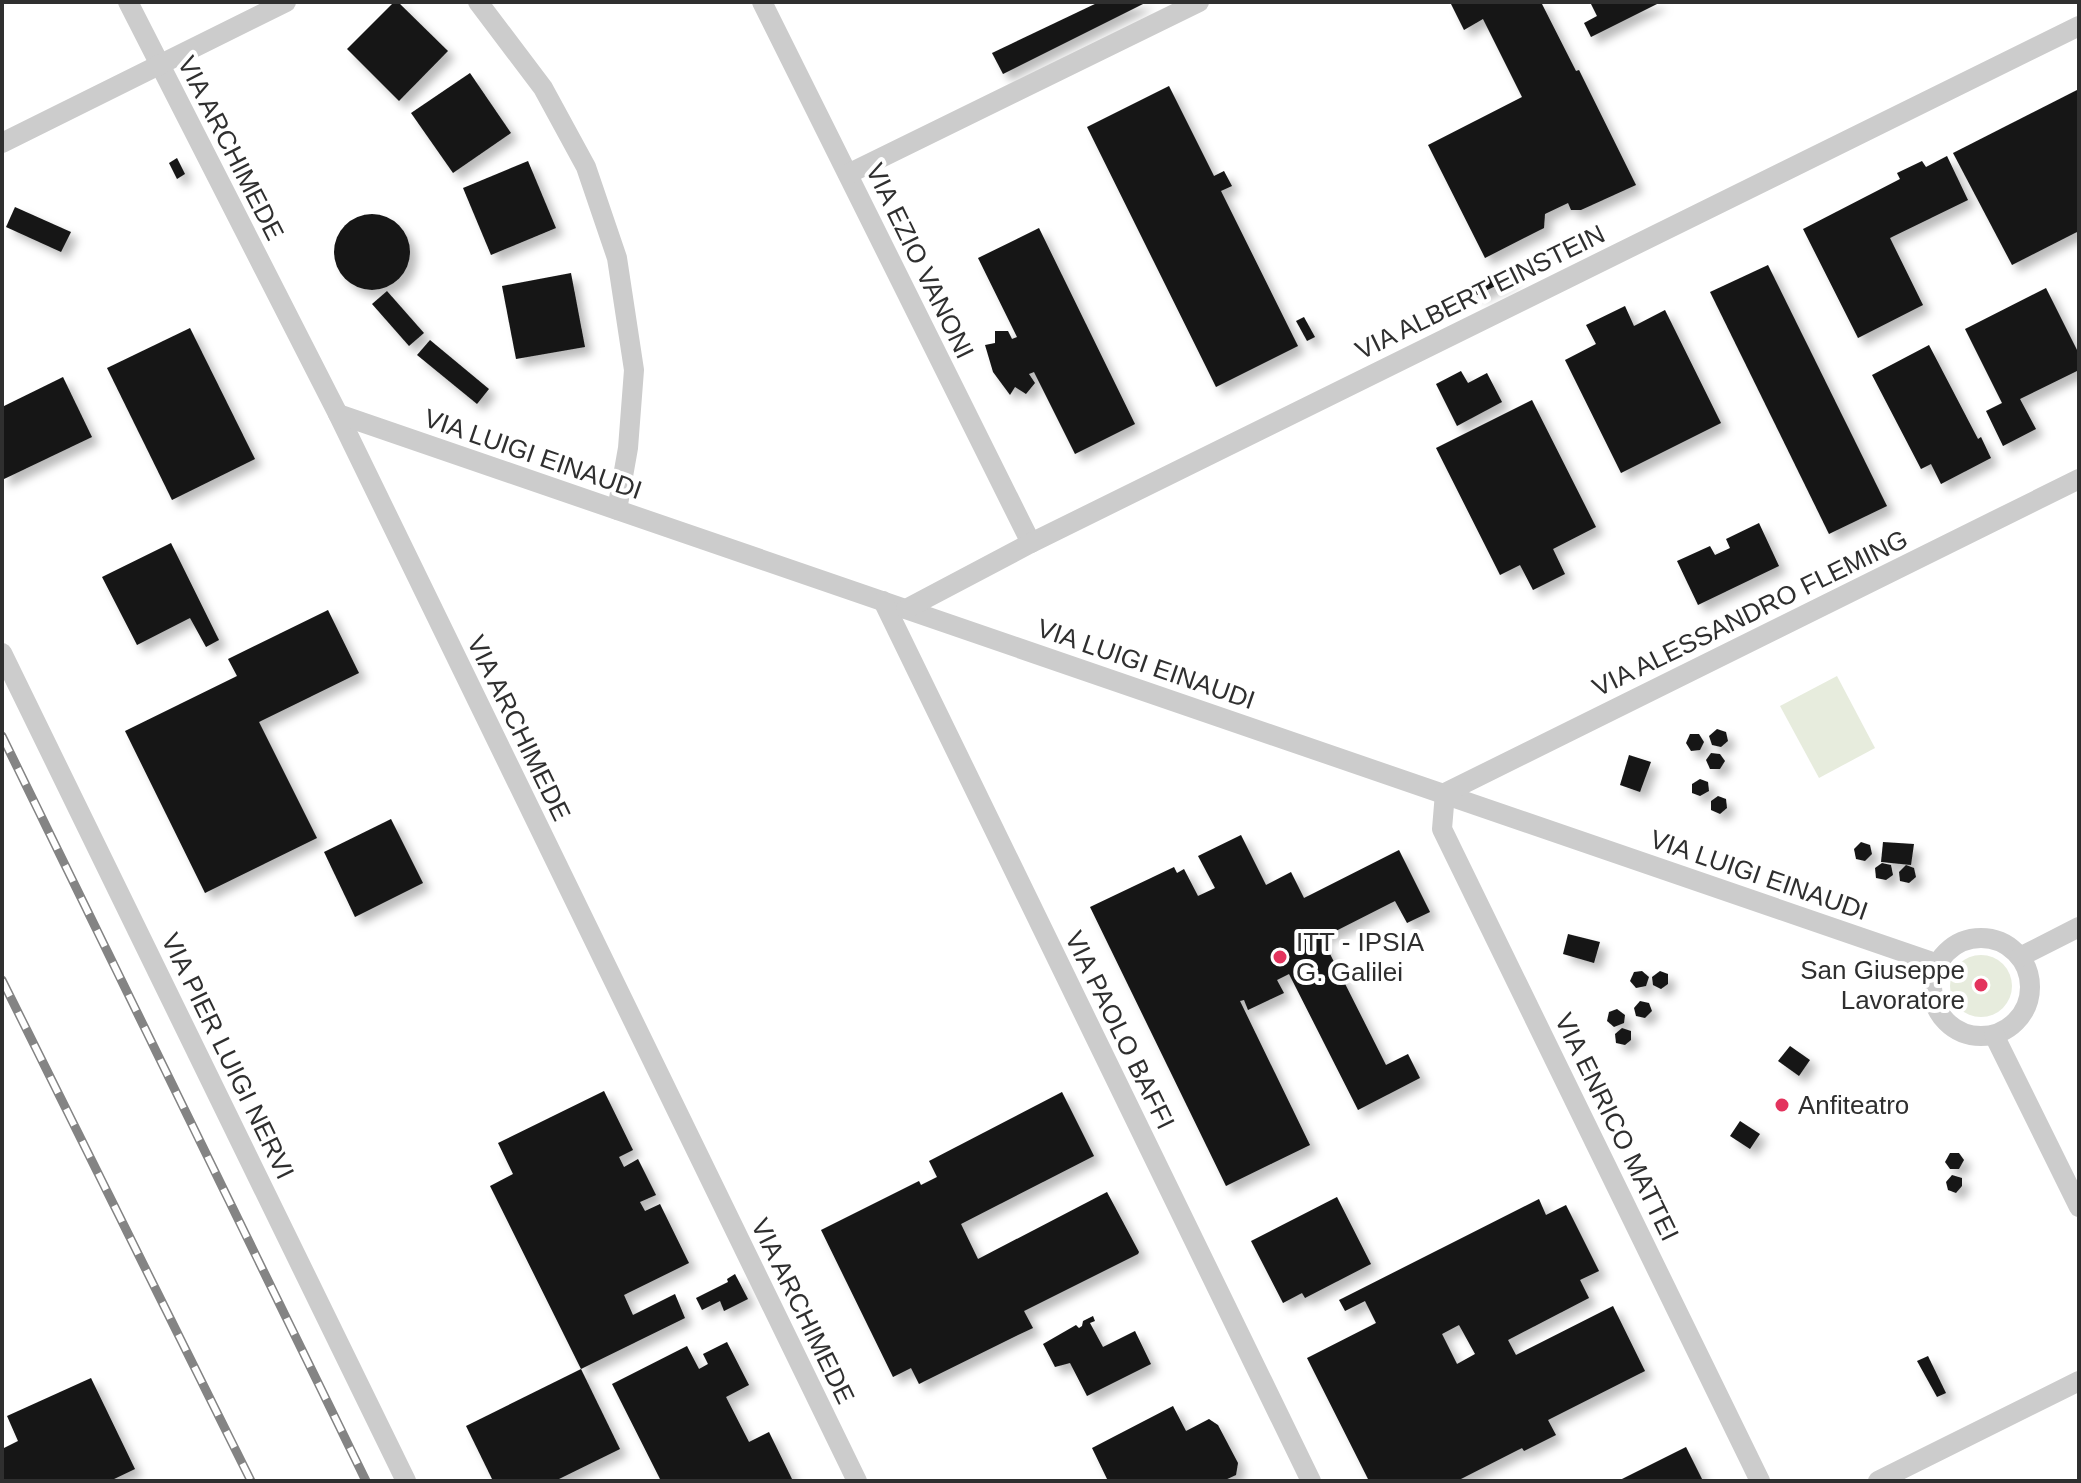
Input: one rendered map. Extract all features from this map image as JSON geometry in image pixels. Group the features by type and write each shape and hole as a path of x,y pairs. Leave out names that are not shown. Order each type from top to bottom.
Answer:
{"street":[{"name":"VIA ARCHIMEDE","path":"128,2 338,414 857,1481"},
{"path":"2,143 286,2"},
{"path":"478,2 550,101 586,167 617,258 634,370 628,448 617,510"},
{"name":"VIA EZIO VANONI","path":"762,2 1031,543"},
{"path":"848,174 1199,2"},
{"name":"VIA ALBERT EINSTEIN","path":"906,609 1031,543 2079,26"},
{"name":"VIA LUIGI EINAUDI","path":"338,414 1938,964"},
{"name":"VIA ALESSANDRO FLEMING","path":"1445,793 2079,479"},
{"name":"VIA PAOLO BAFFI","path":"883,601 1311,1481"},
{"name":"VIA PIER LUIGI NERVI","path":"2,653 406,1481"},
{"name":"VIA ENRICO MATTEI","path":"1445,793 1442,829 1760,1481"},
{"path":"2020,957 2079,927"},
{"path":"1977,938 1993,939 2008,946 2020,957 2028,971 2031,987 2021,1017 2009,1029 1978,1037 1962,1033 1948,1024 1938,1012 1933,988 1938,964 1947,951 1961,942 1977,938"},
{"path":"1994,1035 2079,1207"},
{"path":"1878,1481 2079,1381"}],"shaded area":[{"path":"1837,676 1875,748 1819,778 1780,706"},
{"path":"1981,955 1993,957 2003,964 2010,974 2010,998 2003,1008 1993,1015 1981,1017 1969,1015 1959,1008 1952,998 1950,986 1952,974 1959,964 1969,957"}],"building":[{"path":"394,2 398,2 448,51 399,101 347,49"},
{"path":"1099,2 1147,2 1003,74 992,53"},
{"path":"1450,2 1541,2 1636,185 1581,210 1571,210 1568,203 1545,214 1544,228 1485,258 1428,145 1522,97 1483,19 1464,30"},
{"path":"1590,2 1661,2 1591,37 1584,23 1597,16"},
{"path":"470,73 511,133 453,173 411,113"},
{"path":"1169,86 1214,176 1224,171 1232,186 1221,191 1298,346 1216,387 1087,127"},
{"path":"2079,89 2079,231 2012,265 1953,153"},
{"path":"1947,156 1968,200 1890,238 1923,305 1858,338 1803,229 1900,179 1897,173 1922,161 1926,167"},
{"path":"177,158 185,174 177,179 169,163"},
{"path":"528,161 556,228 491,255 463,188"},
{"path":"15,207 71,232 61,252 6,227"},
{"path":"372,214 386,217 399,225 407,238 410,252 407,266 399,279 386,287 372,290 358,287 345,279 337,266 334,252 337,238 345,225 358,217"},
{"path":"1039,228 1135,424 1075,454 1034,372 1029,374 1035,383 1026,394 1015,387 1010,395 993,372 985,345 995,343 995,331 1008,331 1012,339 1017,337 978,258"},
{"path":"1768,265 1887,506 1829,534 1710,292"},
{"path":"1507,267 1512,278 1477,295 1472,284"},
{"path":"571,273 585,347 516,359 502,286"},
{"path":"2046,288 2079,354 2079,370 2020,399 2036,429 2003,446 1986,411 2002,403 1965,329"},
{"path":"387,291 424,333 409,346 372,304"},
{"path":"1625,306 1634,326 1665,310 1721,423 1621,473 1565,360 1596,344 1586,325"},
{"path":"1304,317 1315,337 1307,341 1296,321"},
{"path":"190,328 255,459 172,500 107,368"},
{"path":"430,340 489,389 477,404 417,355"},
{"path":"1929,345 1991,458 1941,484 1931,464 1921,469 1872,375"},
{"path":"1461,371 1468,383 1487,373 1502,402 1457,426 1436,384"},
{"path":"63,377 92,437 2,480 2,407"},
{"path":"1532,400 1596,527 1553,549 1565,574 1533,590 1520,565 1500,575 1436,448"},
{"path":"1759,523 1779,566 1698,605 1677,561 1710,546 1715,555 1730,548 1726,539"},
{"path":"171,543 219,640 206,647 190,618 137,645 102,577"},
{"path":"328,610 359,673 259,722 317,838 205,893 125,731 237,676 228,659"},
{"path":"1717,729 1726,732 1728,741 1721,747 1712,745 1709,736"},
{"path":"1690,734 1699,734 1704,742 1700,750 1691,751 1686,743"},
{"path":"1711,753 1720,754 1725,761 1720,769 1710,769 1706,760"},
{"path":"1629,755 1651,762 1640,792 1620,785"},
{"path":"1700,779 1708,782 1709,791 1700,796 1692,793 1692,784"},
{"path":"1718,796 1726,799 1727,808 1720,814 1711,810 1711,801"},
{"path":"391,819 423,883 355,917 324,852"},
{"path":"1241,835 1266,885 1291,872 1304,898 1399,850 1430,912 1407,923 1395,901 1322,938 1386,1065 1408,1054 1420,1078 1358,1110 1289,974 1277,980 1284,993 1248,1010 1244,1000 1240,1001 1310,1145 1226,1186 1090,907 1174,867 1177,873 1184,869 1198,896 1215,888 1198,856"},
{"path":"1861,842 1870,845 1872,854 1865,861 1856,859 1854,849"},
{"path":"1883,842 1914,844 1911,865 1881,862"},
{"path":"1882,863 1891,865 1893,875 1886,880 1876,878 1875,868"},
{"path":"1906,865 1914,868 1916,877 1909,883 1900,881 1899,872"},
{"path":"1568,934 1600,942 1594,963 1563,954"},
{"path":"1642,971 1649,977 1646,986 1636,988 1630,981 1634,972"},
{"path":"1660,971 1668,974 1668,984 1661,989 1653,985 1652,977"},
{"path":"1640,1001 1649,1003 1652,1011 1645,1018 1636,1016 1634,1008"},
{"path":"1617,1009 1625,1015 1624,1023 1614,1027 1607,1021 1609,1012"},
{"path":"1622,1028 1631,1031 1631,1040 1625,1045 1616,1043 1615,1034"},
{"path":"1790,1046 1810,1060 1799,1076 1778,1061"},
{"path":"604,1091 633,1150 619,1157 624,1167 638,1159 656,1195 640,1202 645,1211 660,1204 689,1263 624,1295 633,1315 675,1294 685,1318 581,1369 490,1186 513,1174 498,1143"},
{"path":"1062,1092 1094,1156 961,1224 978,1259 1107,1192 1138,1254 1024,1311 1033,1328 919,1384 911,1368 893,1377 821,1230 919,1181 921,1185 937,1177 929,1161"},
{"path":"1740,1121 1760,1134 1750,1149 1730,1136"},
{"path":"1950,1153 1959,1153 1964,1160 1959,1169 1950,1169 1945,1162"},
{"path":"1952,1175 1962,1178 1962,1186 1956,1193 1948,1190 1946,1182"},
{"path":"1337,1197 1371,1264 1305,1298 1302,1293 1283,1303 1251,1241"},
{"path":"1539,1199 1546,1215 1566,1205 1599,1271 1580,1280 1589,1298 1508,1340 1516,1355 1613,1306 1645,1371 1548,1420 1556,1435 1524,1451 1522,1448 1457,1481 1369,1481 1307,1358 1376,1323 1365,1301 1345,1311 1339,1300","holes":["1459,1325 1475,1354 1457,1364 1442,1334"]},
{"path":"735,1274 748,1299 724,1311 720,1301 702,1310 696,1298 728,1282 727,1279"},
{"path":"1093,1316 1095,1321 1090,1323 1103,1347 1135,1331 1151,1364 1087,1396 1070,1363 1055,1367 1043,1344 1076,1325 1079,1328 1083,1321"},
{"path":"727,1342 749,1385 726,1397 749,1442 769,1432 793,1481 661,1481 612,1384 687,1346 699,1369 708,1364 703,1354"},
{"path":"1928,1356 1946,1393 1937,1397 1917,1361"},
{"path":"581,1369 620,1449 555,1481 493,1481 466,1426"},
{"path":"91,1378 135,1469 110,1481 2,1481 2,1449 18,1441 7,1416"},
{"path":"1173,1406 1186,1431 1209,1419 1218,1425 1238,1463 1236,1475 1223,1481 1108,1481 1092,1448"},
{"path":"1686,1447 1703,1481 1618,1481"}],"railway":[{"path":"2,736 366,1481"},
{"path":"2,980 251,1481"}],"place":[{"name":"ITT - IPSIA G. Galilei","path":"1280,957"},
{"name":"San Giuseppe Lavoratore","path":"1981,985"},
{"name":"Anfiteatro","path":"1782,1105"}]}
